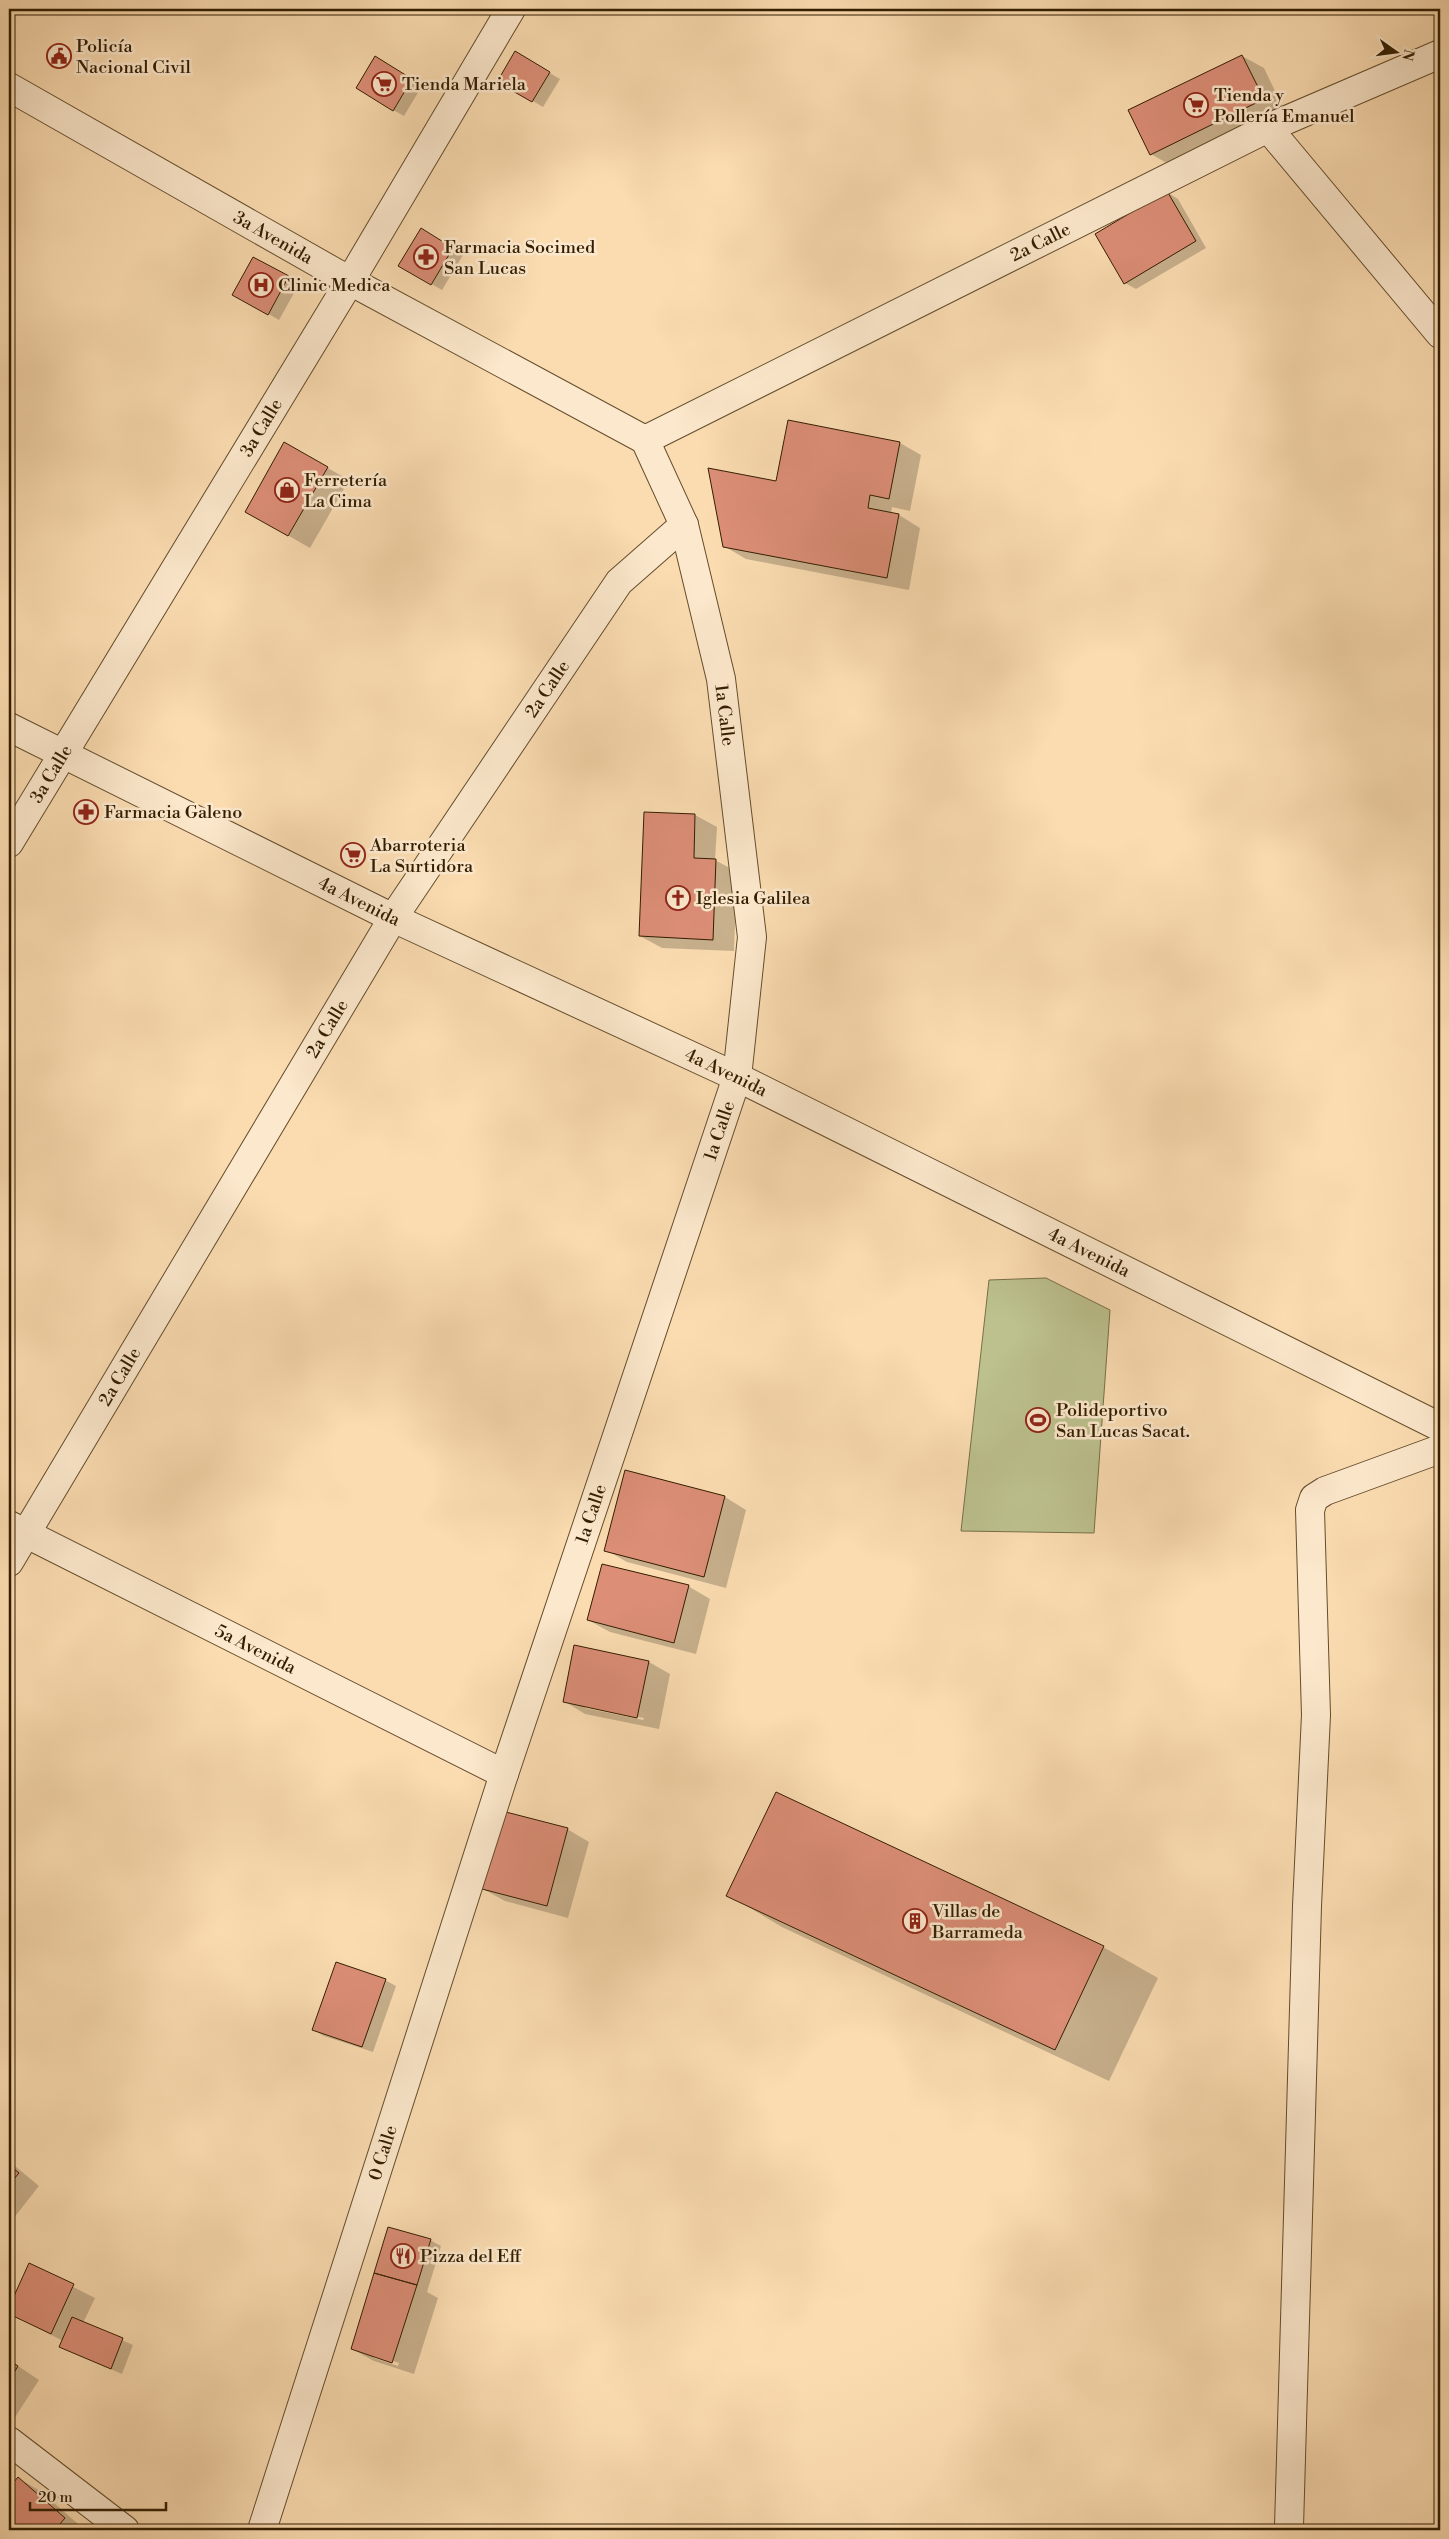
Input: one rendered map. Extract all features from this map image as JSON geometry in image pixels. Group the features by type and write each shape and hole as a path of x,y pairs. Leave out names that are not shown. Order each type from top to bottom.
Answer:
{"street":[{"name":"3a Calle","path":"9,844 350,281 511,9"},
{"name":"2a Calle","path":"645,440 1268,128 1440,54"},
{"name":"3a Avenida","path":"9,87 350,281 645,440"},
{"path":"1268,128 1440,334"},
{"name":"1a Calle","path":"504,1774 737,1077 752,937 721,679 684,525 645,440"},
{"name":"2a Calle","path":"9,1562 17,1530 394,918 619,582 684,525"},
{"name":"4a Avenida","path":"9,727 62,755 394,918 737,1077 1440,1427"},
{"path":"1289,2527 1307,1906 1316,1715 1310,1510 1314,1498 1325,1491 1440,1449"},
{"name":"5a Avenida","path":"17,1530 504,1774"},
{"name":"0 Calle","path":"262,2530 504,1774"},
{"path":"9,2441 125,2530"}],"green space":[{"name":"Polideportivo San Lucas Sacat.","path":"1046,1278 1110,1310 1094,1533 961,1531 989,1280"}],"building":[{"path":"515,51 550,72 532,102 497,82"},
{"name":"Tienda y Pollería Emanuel","path":"1242,55 1264,99 1150,155 1128,110"},
{"name":"Tienda Mariela","path":"375,56 412,79 393,111 356,88"},
{"path":"1167,191 1196,241 1124,284 1095,234"},
{"name":"Farmacia Socimed San Lucas","path":"421,228 453,248 431,285 398,266"},
{"name":"Clinic Medica","path":"253,257 289,276 268,315 232,295"},
{"path":"788,420 900,442 889,499 870,495 868,508 899,514 887,578 723,547 708,468 776,481"},
{"name":"Ferretería La Cima","path":"284,442 328,467 288,536 245,512"},
{"name":"Iglesia Galilea","path":"644,812 695,814 694,858 716,859 713,940 639,936"},
{"path":"625,1470 725,1496 704,1577 604,1551"},
{"path":"602,1564 689,1585 674,1643 587,1620"},
{"path":"574,1645 649,1661 637,1718 563,1702"},
{"name":"Villas de Barrameda","path":"776,1792 1104,1946 1055,2050 726,1896"},
{"path":"502,1811 568,1828 547,1906 482,1889"},
{"path":"336,1962 386,1979 362,2047 312,2030"},
{"path":"9,2165 19,2173 9,2185"},
{"name":"Pizza del Eff","path":"388,2227 431,2239 417,2285 374,2273"},
{"path":"29,2263 74,2284 51,2334 9,2314 9,2307"},
{"path":"374,2273 417,2285 392,2363 351,2349"},
{"path":"72,2317 123,2338 111,2369 59,2347"},
{"path":"9,2360 18,2366 9,2381"},
{"path":"18,2477 65,2518 55,2530 9,2530 9,2488"}],"place":[{"name":"Policía Nacional Civil","path":"59,56"},
{"name":"Tienda Mariela","path":"384,84"},
{"name":"Tienda y Pollería Emanuel","path":"1196,105"},
{"name":"Farmacia Socimed San Lucas","path":"426,257"},
{"name":"Clinic Medica","path":"261,285"},
{"name":"Ferretería La Cima","path":"287,490"},
{"name":"Farmacia Galeno","path":"86,812"},
{"name":"Abarroteria La Surtidora","path":"353,855"},
{"name":"Iglesia Galilea","path":"678,898"},
{"name":"Polideportivo San Lucas Sacat.","path":"1038,1420"},
{"name":"Villas de Barrameda","path":"915,1921"},
{"name":"Pizza del Eff","path":"403,2256"}]}
